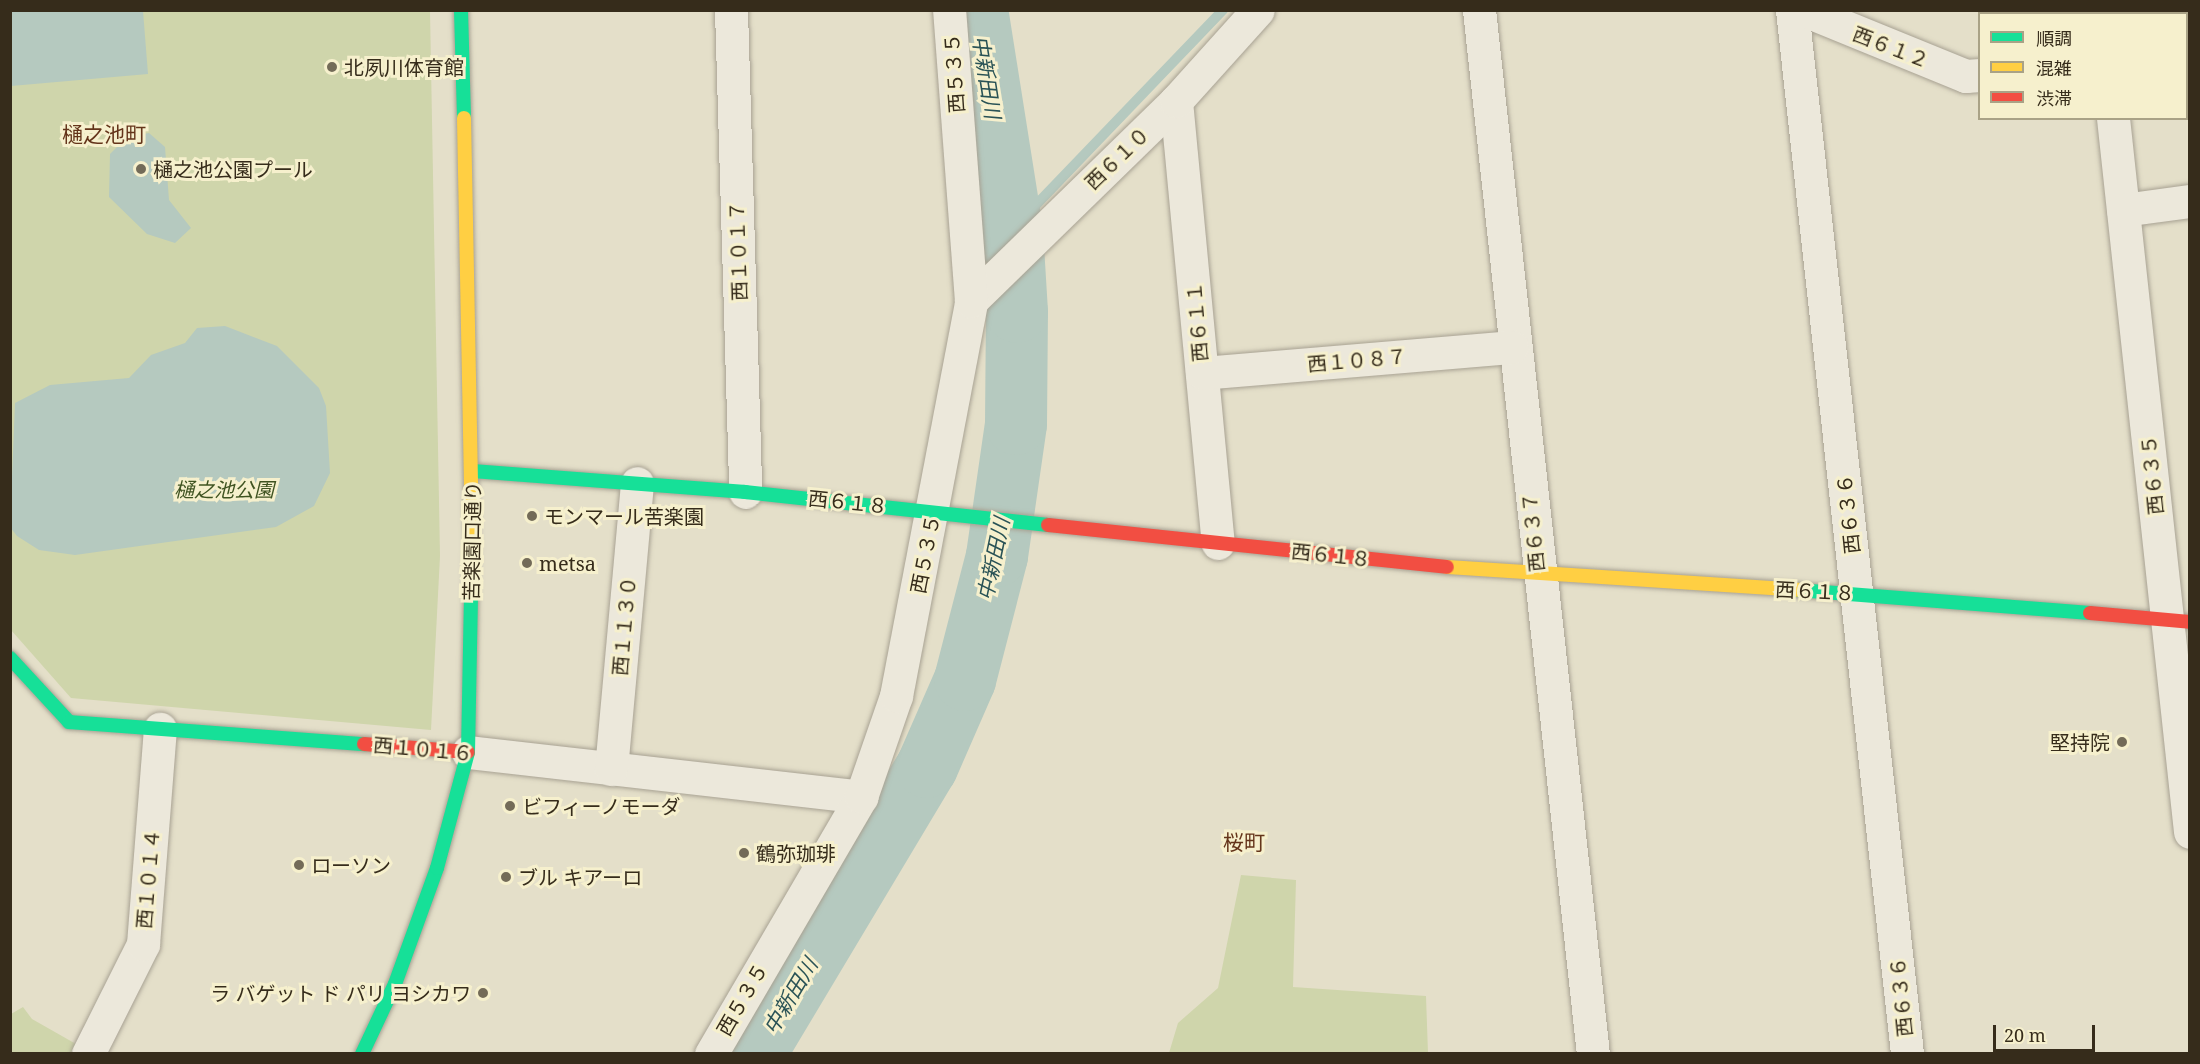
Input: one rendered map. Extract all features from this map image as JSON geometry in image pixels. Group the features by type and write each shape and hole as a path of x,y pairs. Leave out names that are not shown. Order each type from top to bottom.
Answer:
{"street":[{"name":"苦楽園口通り","path":"362,1053 395,984 437,868 468,752 473,471 461,10"},
{"name":"西１０１７","path":"731,10 745,492"},
{"name":"西５３５","path":"711,1053 861,796 896,696 934,511 971,301 949,10"},
{"name":"西６１０","path":"971,301 1176,101 1258,10"},
{"name":"西６３７","path":"1479,10 1512,346 1593,1053"},
{"name":"西６３６","path":"1792,10 1907,1053"},
{"name":"西６１２","path":"1804,10 1956,72 1978,75"},
{"path":"2188,22 2190,47"},
{"name":"西６１１","path":"1176,101 1218,543"},
{"name":"西６３５","path":"2113,120 2123,210 2179,622 2190,832"},
{"path":"2123,210 2190,201"},
{"name":"西１０８７","path":"1202,373 1512,346"},
{"name":"西６１８","path":"473,471 745,492 1538,578 1857,593 2179,622"},
{"name":"西１１３０","path":"611,769 637,483"},
{"name":"西１０１６","path":"10,658 69,722 468,752 861,796"},
{"name":"西１０１４","path":"88,1053 142,944 160,729"}],"green space":[{"name":"樋之池公園","path":"10,11 430,11 440,556 431,730 71,698 11,630"},
{"path":"1241,875 1296,880 1293,987 1426,996 1428,1053 1169,1053 1178,1023 1218,988"},
{"path":"23,1007 32,1019 76,1044 71,1053 11,1054 11,1014"}],"shaded area":[{"path":"11,10 143,11 148,74 11,86"},
{"path":"149,133 165,147 169,200 191,228 175,243 147,234 109,197 110,154 127,137"},
{"path":"225,326 277,346 319,388 326,406 330,473 314,506 276,527 75,555 39,550 17,536 10,527 15,403 50,385 129,378 151,355 185,343 197,328"}],"waterway":[{"name":"中新田川","path":"755,1054 927,767 965,680 997,556 1016,424 1017,312 1012,230 977,10"},
{"path":"1012,230 1223,10"}],"traffic: fast":[{"path":"461,10 464,118"},
{"path":"473,471 745,492 1048,525"},
{"path":"362,1054 395,984 437,868 468,752 472,552"},
{"path":"1798,590 2090,613"},
{"path":"10,658 69,722 364,744"}],"traffic: slow":[{"path":"464,118 472,552"},
{"path":"1447,567 1798,590"}],"traffic: jam":[{"path":"1048,525 1447,567"},
{"path":"2090,613 2190,622"},
{"path":"364,744 468,752"}],"place":[{"name":"北夙川体育館","path":"332,67"},
{"name":"樋之池公園プール","path":"141,169"},
{"name":"モンマール苦楽園","path":"532,516"},
{"name":"metsa","path":"527,563"},
{"name":"堅持院","path":"2122,742"},
{"name":"ビフィーノモーダ","path":"510,806"},
{"name":"鶴弥珈琲","path":"744,853"},
{"name":"ローソン","path":"299,865"},
{"name":"ブル キアーロ","path":"506,877"},
{"name":"ラ バゲット ド パリ ヨシカワ","path":"483,993"}],"district":[{"name":"樋之池町","path":"104,134"},
{"name":"桜町","path":"1244,842"}]}
